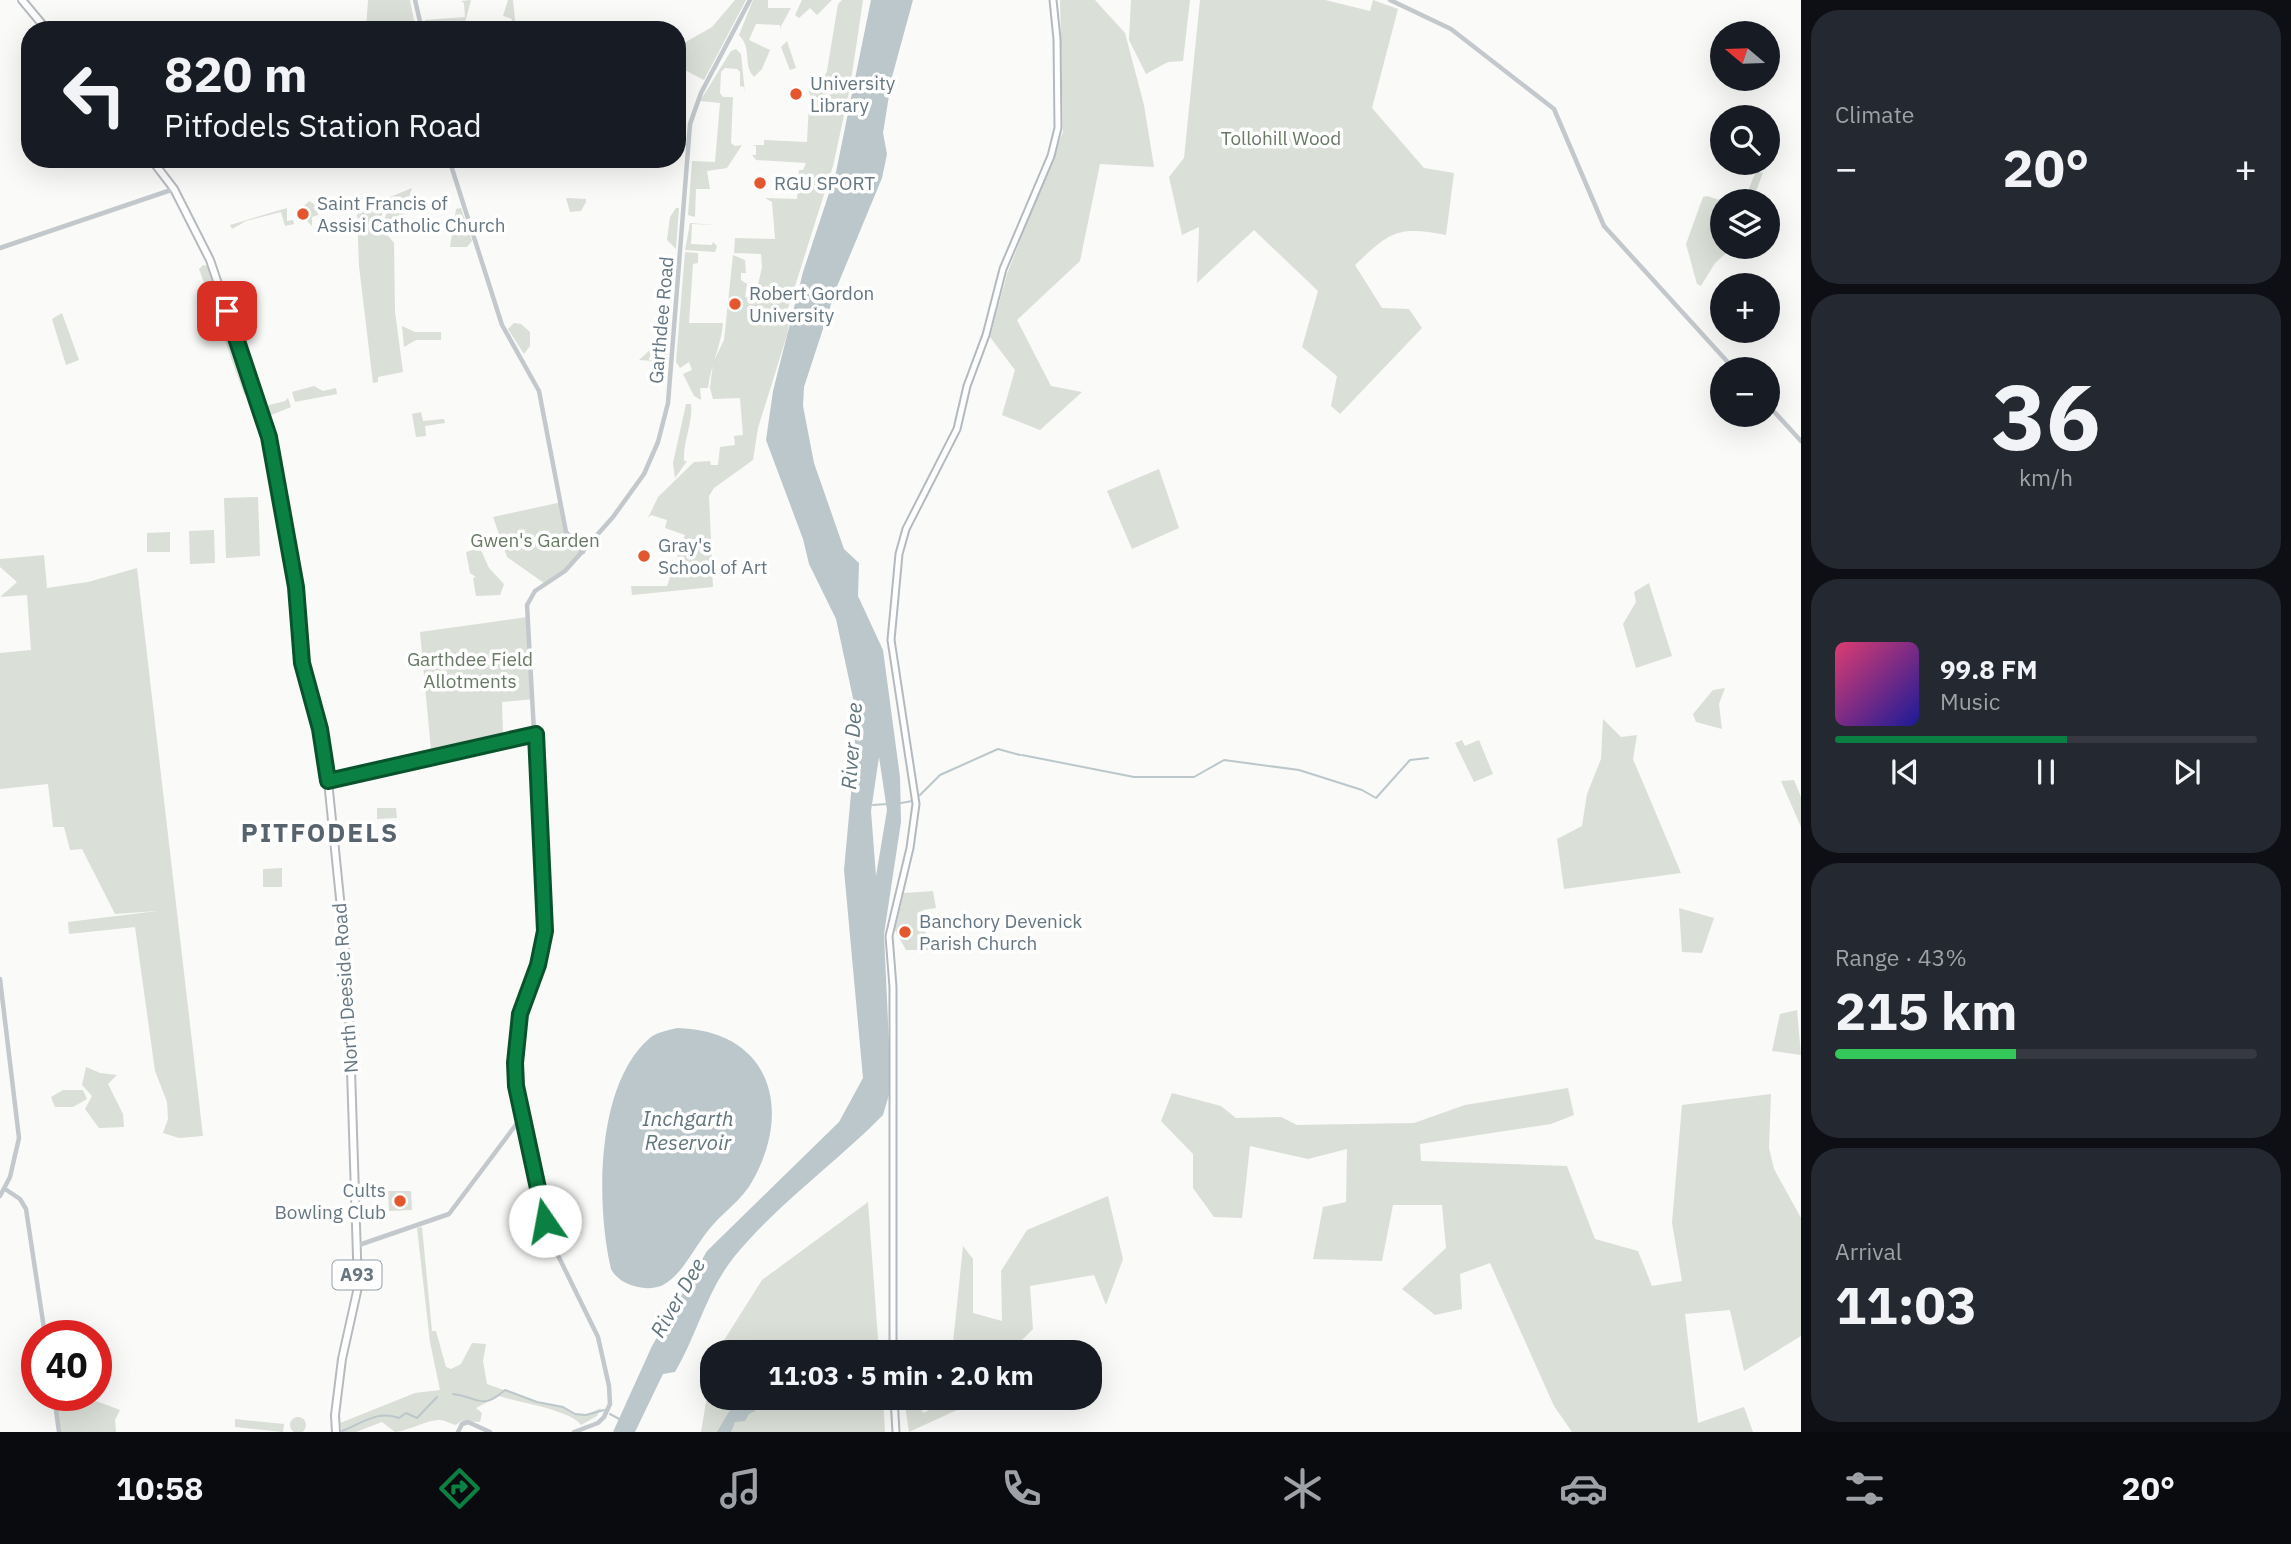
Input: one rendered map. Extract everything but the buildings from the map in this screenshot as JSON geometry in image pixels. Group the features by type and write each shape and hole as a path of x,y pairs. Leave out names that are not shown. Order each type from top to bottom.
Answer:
{"main road":[{"path":"22,0 40,21"},
{"path":"893,1340 893,987 888,936 910,848 916,804 891,640 899,554 906,529 957,429 967,386 986,335 1003,270 1051,156 1058,128 1058,39 1052,0"},
{"name":"A93","path":"158,168 174,189"},
{"name":"North Deeside Road","path":"174,189 210,260 267,429 296,587 302,663 320,729 328,781 348,977 356,1300 342,1359 335,1415 337,1432"},
{"path":"895,1410 896,1432"}],"street":[{"path":"415,0 420,21"},
{"name":"Garthdee Road","path":"536,734 527,605 535,591 565,571 583,552 641,480 661,433 670,380 690,124 701,93 750,0"},
{"path":"1390,0 1451,29 1547,101 1560,117 1604,226 1723,357"},
{"path":"452,168 502,325 539,391 566,532 583,552"},
{"path":"0,248 174,189"},
{"path":"1780,418 1801,441"},
{"path":"328,781 536,734 545,931 517,1030 516,1086 548,1235 598,1337 610,1404 598,1423 574,1432"},
{"path":"0,979 19,1138 15,1161 0,1196"},
{"path":"355,1246 452,1212 522,1117"},
{"path":"5,1189 20,1199 26,1209 43,1320"},
{"path":"56,1411 59,1432"},
{"path":"458,1432 462,1424 468,1422 490,1432"}],"green space":[{"path":"368,0 410,0 414,21 367,21"},
{"path":"471,0 465,21 425,21 465,17 464,3 461,1"},
{"path":"508,0 513,0 515,21 503,16"},
{"path":"735,0 746,0 704,80 686,71 686,42 712,27"},
{"path":"753,0 768,0 768,8 791,8 780,28 780,25 756,24 749,40 770,50 762,69 754,77 750,72 746,46 739,35"},
{"path":"802,0 832,0 817,15 810,8 799,18 795,15"},
{"path":"842,0 863,0 851,81 844,81 835,91 811,100 809,90 822,81 827,71 838,4"},
{"path":"1060,0 1095,0 1125,33 1144,105 1154,167 1100,164 1080,261 1017,320 1051,386 1082,392 1040,430 1002,415 1015,370 990,337 1007,274 1063,132"},
{"path":"1131,0 1190,0 1183,61 1168,62 1146,74 1129,40"},
{"name":"Tollohill Wood","path":"1200,0 1325,0 1370,11 1373,0 1398,9 1372,108 1424,168 1454,173 1446,235 1416,231 1396,234 1387,238 1355,265 1382,308 1409,309 1422,328 1340,414 1331,406 1337,376 1302,347 1318,291 1254,230 1197,283 1199,227 1182,235 1169,177 1184,158"},
{"path":"787,41 796,68 790,70 781,47"},
{"path":"736,49 741,54 745,93 744,87 740,86 740,72 737,69 725,68 721,72 720,93 723,97 733,97 731,143 735,146 742,145 727,168 707,171 710,189 696,189 695,217 688,215 692,161 715,162 720,103 700,101 731,51"},
{"path":"844,82 851,83 833,166 784,321 789,323 787,335 758,428 753,460 714,488 709,496 713,587 632,595 631,586 667,586 685,535 665,528 667,520 651,515 648,518 658,497 694,462 710,461 711,465 718,465 720,447 735,445 734,436 743,435 740,398 713,399 710,388 713,363 724,340 733,255 745,260 746,273 741,273 741,280 747,284 745,297 755,298 762,267 761,254 734,253 735,238 775,239 772,202 765,198 797,199 799,170 803,170 806,163 756,160 752,155 756,155 756,146 752,145 764,145 764,140 807,142 809,102 837,92"},
{"path":"1754,175 1762,175 1757,189 1749,189"},
{"path":"412,188 398,231 390,234 383,227 390,197"},
{"path":"1703,197 1710,197 1710,259 1720,259 1701,286 1697,284 1686,244"},
{"path":"566,198 586,199 586,202 581,211 570,212"},
{"path":"309,201 314,204 320,219 318,215 312,217 312,226 304,218 308,213 301,209"},
{"path":"287,208 287,221 293,220 294,224 285,226 281,212 246,221 232,229 230,225"},
{"path":"461,208 472,241 467,247 450,247 456,209"},
{"path":"676,208 679,208 676,249 667,240 670,217"},
{"path":"357,210 382,213 380,226 394,243 395,312 403,372 378,377 378,382 373,383 359,266"},
{"path":"690,223 715,225 692,224 691,244 712,245 713,242 717,246 715,252 685,250"},
{"path":"685,252 698,253 698,263 693,264 689,323 723,323 708,388 700,388 701,400 694,396 683,374 692,370 689,362 680,368 676,362"},
{"path":"203,265 209,266 250,392 247,395 244,394 199,269"},
{"path":"62,313 79,360 66,365 52,319"},
{"path":"514,323 521,324 530,332 530,346 524,354 508,329"},
{"path":"402,326 415,332 441,332 441,340 416,340 404,347"},
{"path":"668,332 667,362 639,360 652,348 649,360 659,361 660,347 654,345 658,334"},
{"path":"314,386 323,391 336,388 337,394 295,402 292,392"},
{"path":"288,398 291,407 269,416 265,406"},
{"path":"686,404 691,404 691,419 684,453 684,461 687,461 675,478 673,463"},
{"path":"421,412 423,421 444,419 445,423 425,426 426,436 416,437 412,414"},
{"path":"1159,469 1179,528 1132,549 1107,491"},
{"path":"258,497 260,556 226,558 224,498"},
{"name":"Gwen's Garden","path":"562,502 566,532 583,552 565,571 544,583 507,557 493,517"},
{"path":"214,530 215,563 190,564 189,531"},
{"path":"170,532 170,552 147,552 147,533"},
{"path":"480,548 489,568 504,584 500,595 476,596 473,578 476,577 470,573 466,552"},
{"path":"44,555 47,588 88,582 137,568 203,1136 179,1138 163,1133 168,1119 167,1102 155,1071 135,927 69,934 68,922 157,911 115,914 82,849 70,850 64,827 53,827 48,784 0,789 0,653 31,650 27,595 0,597 17,582 0,567 0,559"},
{"path":"1649,583 1672,656 1636,668 1623,624 1636,602 1634,592"},
{"name":"Garthdee Field Allotments","path":"527,617 534,699 502,702 503,736 431,750 420,632"},
{"path":"1725,688 1719,704 1722,729 1696,722 1693,714 1713,690"},
{"path":"1603,719 1621,737 1637,735 1633,759 1681,873 1564,889 1557,839 1582,826 1587,794 1601,759"},
{"path":"1462,740 1465,746 1479,740 1493,774 1474,782 1455,743"},
{"path":"1794,780 1801,797 1801,827 1781,781"},
{"path":"377,808 396,808 397,818 377,819"},
{"path":"282,868 282,887 263,887 263,869"},
{"path":"933,891 936,908 923,910 928,950 906,950 895,930 904,893"},
{"path":"1679,908 1714,918 1702,953 1682,952"},
{"path":"1797,1010 1801,1055 1772,1051 1780,1014"},
{"path":"86,1067 100,1073 117,1075 108,1084 123,1114 124,1127 99,1128 85,1109 92,1096 82,1085"},
{"path":"1568,1088 1574,1115 1551,1124 1420,1144 1421,1161 1567,1166 1595,1239 1638,1251 1652,1286 1682,1281 1672,1223 1682,1105 1771,1094 1769,1148 1774,1169 1801,1218 1801,1336 1744,1371 1730,1310 1685,1314 1698,1423 1744,1407 1753,1432 1572,1432 1554,1406 1490,1263 1460,1274 1462,1309 1435,1315 1402,1289 1446,1248 1442,1205 1393,1205 1382,1261 1313,1259 1323,1207 1346,1202 1347,1149 1308,1159 1250,1146 1242,1218 1214,1217 1193,1188 1193,1154 1161,1121 1172,1093 1221,1106 1236,1118 1281,1117 1297,1125 1414,1123 1465,1105"},
{"path":"63,1090 83,1090 87,1099 73,1107 55,1107 51,1097"},
{"name":"Cults Bowling Club","path":"388,1191 411,1191 412,1210 389,1211"},
{"path":"1108,1196 1123,1259 1106,1305 1094,1275 1030,1286 1033,1329 1022,1340 953,1340 963,1246 973,1259 973,1313 1002,1321 1001,1271 1027,1230"},
{"path":"868,1202 878,1340 724,1340 762,1280"},
{"path":"422,1227 432,1331 436,1331 446,1367 451,1369 461,1364 472,1343 486,1344 483,1361 487,1384 537,1402 563,1407 575,1414 586,1415 601,1408 597,1416 581,1425 556,1411 499,1396 476,1408 482,1413 480,1422 461,1421 456,1425 436,1420 395,1432 382,1422 356,1432 342,1432 340,1423 415,1393 440,1390 430,1342 417,1228"},
{"path":"112,1407 120,1410 115,1420 116,1432 59,1432 57,1411 112,1411"},
{"path":"705,1410 884,1410 885,1432 701,1432"},
{"path":"906,1410 922,1410 923,1413 929,1410 957,1410 909,1432"},
{"path":"295,1417 301,1417 306,1425 304,1431 295,1433 290,1428 290,1422"},
{"path":"235,1419 284,1424 283,1432 235,1427"}],"water":[{"path":"871,0 913,0 892,77 883,133 887,154 882,178 836,289 804,387 803,406 814,463 844,549 859,563 858,596 883,650 900,777 901,822 884,934 891,1088 883,1115 769,1219 724,1270 675,1372 663,1374 635,1432 613,1432 652,1346 707,1251 839,1122 863,1078 844,870 855,750 854,703 836,619 809,564 803,539 766,440 773,391 803,272 836,172","holes":["879,757 887,810 876,876 871,811"]},
{"name":"Inchgarth Reservoir","path":"677,1028 708,1032 733,1042 752,1057 764,1077 771,1100 771,1125 765,1152 753,1180 743,1194 702,1238 670,1281 656,1287 641,1288 626,1283 611,1269 603,1212 604,1146 619,1084 633,1058 651,1037"},
{"path":"730,1410 755,1410 745,1421 735,1422 731,1432 717,1432"}],"waterway":[{"path":"920,795 940,775 998,749 1020,755"},
{"path":"1022,755 1134,777 1194,777 1224,760 1299,770 1362,790 1376,798 1410,760 1428,758"},
{"path":"901,803 912,801"},
{"path":"873,805 888,804"},
{"path":"453,1394 485,1401 505,1390 537,1402 563,1407 575,1414 586,1415 604,1410"},
{"path":"342,1431 377,1416 399,1418 406,1413 417,1418 437,1397"},
{"path":"610,1414 621,1420"}],"place":[{"name":"University Library","path":"796,94"},
{"name":"RGU SPORT","path":"760,183"},
{"name":"Saint Francis of Assisi Catholic Church","path":"303,214"},
{"name":"Robert Gordon University","path":"735,304"},
{"name":"Gray's School of Art","path":"644,556"},
{"name":"Banchory Devenick Parish Church","path":"905,932"},
{"name":"Cults Bowling Club","path":"400,1201"}],"district":[{"name":"PITFODELS","path":"320,833"}],"route":[{"path":"227,311 269,437 298,599 302,663 320,729 328,781 536,734 545,931 538,965 520,1014 515,1063 516,1086 545,1221"}],"water label":[{"name":"River Dee","path":"852,746"},
{"name":"River Dee","path":"678,1298"}]}
